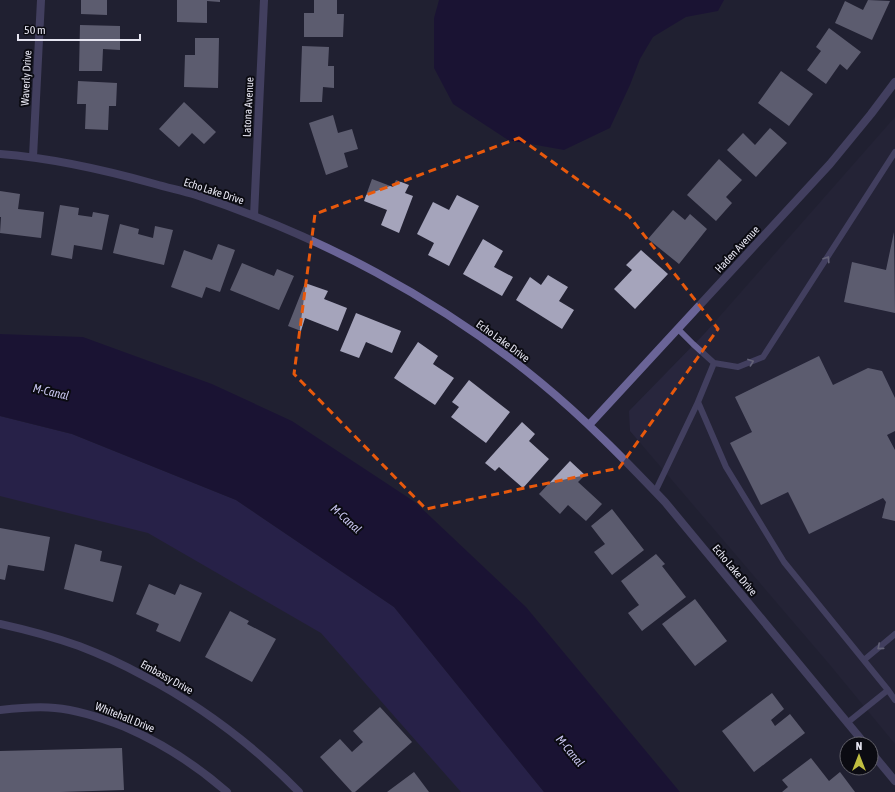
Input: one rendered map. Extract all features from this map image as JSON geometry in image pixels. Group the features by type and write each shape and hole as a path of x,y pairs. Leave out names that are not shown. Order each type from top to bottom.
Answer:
{"street":[{"name":"Waverly Drive","path":"33,157 41,0"},
{"name":"Latona Avenue","path":"254,216 264,0"},
{"name":"Haden Avenue","path":"589,425 830,164 895,82"},
{"name":"Echo Lake Drive","path":"0,154 33,157 118,174 195,195 254,216 326,247 383,276 437,308 490,344 540,382 622,456 655,492 858,736"},
{"name":"Embassy Drive","path":"0,624 35,632 80,647 124,665 165,687 206,712 243,740 279,771 299,792"},
{"name":"Whitehall Drive","path":"0,710 26,707 54,708 82,712 106,720 145,736 170,749 208,775 227,792"},
{"path":"879,762 895,781"}],"lane":[{"path":"678,329 714,363 738,366 764,357 895,152"},
{"path":"655,492 698,402 714,363"},
{"path":"698,402 726,467 784,562 895,700"},
{"path":"864,660 895,634"},
{"path":"847,723 888,690"}],"highlighted area":[{"path":"519,138 629,216 718,329 619,468 426,509 294,374 315,214"}],"shaded area":[{"path":"895,117 895,744 830,665 630,431 629,411 705,333"},
{"path":"0,416 72,434 236,500 394,607 544,792 461,792 321,633 148,533 0,496"}],"water":[{"path":"439,0 724,0 718,11 686,17 653,37 640,59 610,128 564,150 508,140 453,104 434,68 434,18"},
{"name":"M-Canal","path":"0,334 83,337 212,384 292,421 415,502 526,607 680,792 544,792 394,607 236,500 72,434 0,416"}],"building":[{"path":"81,0 107,0 107,15 81,14"},
{"path":"177,0 220,0 220,2 207,1 207,23 177,22"},
{"path":"314,0 337,0 337,14 344,14 343,37 304,37 304,13 314,13"},
{"path":"868,0 890,1 872,40 835,23 845,1 863,10"},
{"path":"80,25 120,26 120,50 103,49 102,71 79,71"},
{"path":"829,28 861,52 847,70 840,64 826,84 807,70 821,51 816,47"},
{"path":"195,38 219,38 218,88 184,87 185,55 195,55"},
{"path":"302,46 329,47 328,66 334,66 334,88 323,87 322,102 300,102"},
{"path":"781,71 813,94 789,126 758,103"},
{"path":"78,81 117,83 116,106 109,106 108,130 85,129 86,104 77,104"},
{"path":"184,102 216,132 204,144 192,133 179,147 159,129"},
{"path":"333,115 338,133 352,129 358,149 344,153 348,167 326,175 309,123"},
{"path":"770,128 787,143 756,177 727,150 743,133 755,145"},
{"path":"719,159 742,180 726,197 732,203 716,221 687,195"},
{"path":"372,179 393,187 396,180 409,185 405,193 413,196 399,233 381,225 387,210 364,201"},
{"path":"0,191 20,194 18,209 44,212 41,238 0,233"},
{"path":"457,195 479,206 449,266 428,255 434,243 417,234 433,202 449,210"},
{"path":"60,205 79,208 78,215 92,217 93,212 109,215 102,250 74,245 72,259 51,255"},
{"path":"673,210 685,220 690,214 707,229 679,264 648,239"},
{"path":"120,224 139,229 138,234 153,238 155,226 173,230 164,265 113,253"},
{"path":"894,232 895,313 844,302 852,262 886,270"},
{"path":"483,239 503,251 494,267 513,277 502,296 463,274"},
{"path":"218,244 235,250 220,292 206,287 202,298 171,287 184,250 212,260"},
{"path":"641,250 668,274 635,309 614,289 632,270 626,265"},
{"path":"242,263 274,276 277,269 294,276 279,310 230,290"},
{"path":"548,275 568,287 559,301 574,310 562,329 516,300 530,277 541,285"},
{"path":"305,283 328,291 324,299 347,308 338,331 305,318 301,331 288,326"},
{"path":"356,313 401,331 392,353 366,342 359,358 340,351"},
{"path":"418,342 438,356 433,364 454,378 435,405 394,378"},
{"path":"819,356 833,385 868,368 882,371 895,398 895,431 887,435 895,450 895,521 882,518 886,502 883,498 809,534 788,492 761,505 730,443 752,432 735,397"},
{"path":"469,380 510,412 486,443 451,417 459,407 452,402"},
{"path":"522,422 535,434 529,441 549,459 523,488 499,467 495,471 485,463"},
{"path":"570,461 585,475 578,482 602,504 586,521 568,505 560,514 539,494"},
{"path":"612,509 644,550 612,575 594,552 605,544 591,526"},
{"path":"0,528 50,537 44,571 8,565 5,580 0,579"},
{"path":"75,544 102,551 100,561 122,566 113,602 64,589"},
{"path":"656,554 665,564 662,566 686,597 642,631 628,613 639,605 621,581"},
{"path":"149,584 175,595 180,584 202,593 180,642 156,631 159,624 136,614"},
{"path":"695,599 727,641 695,666 662,624"},
{"path":"230,611 249,621 247,624 276,639 252,682 205,657"},
{"path":"772,693 784,709 771,720 775,726 790,714 805,733 754,772 722,731"},
{"path":"380,707 412,742 355,792 352,792 320,757 340,739 352,752 363,742 353,731"},
{"path":"122,748 124,790 0,792 0,751"},
{"path":"811,758 829,781 839,773 839,776 843,776 855,792 782,792 788,787 782,780"},
{"path":"414,772 429,792 387,792"}]}
